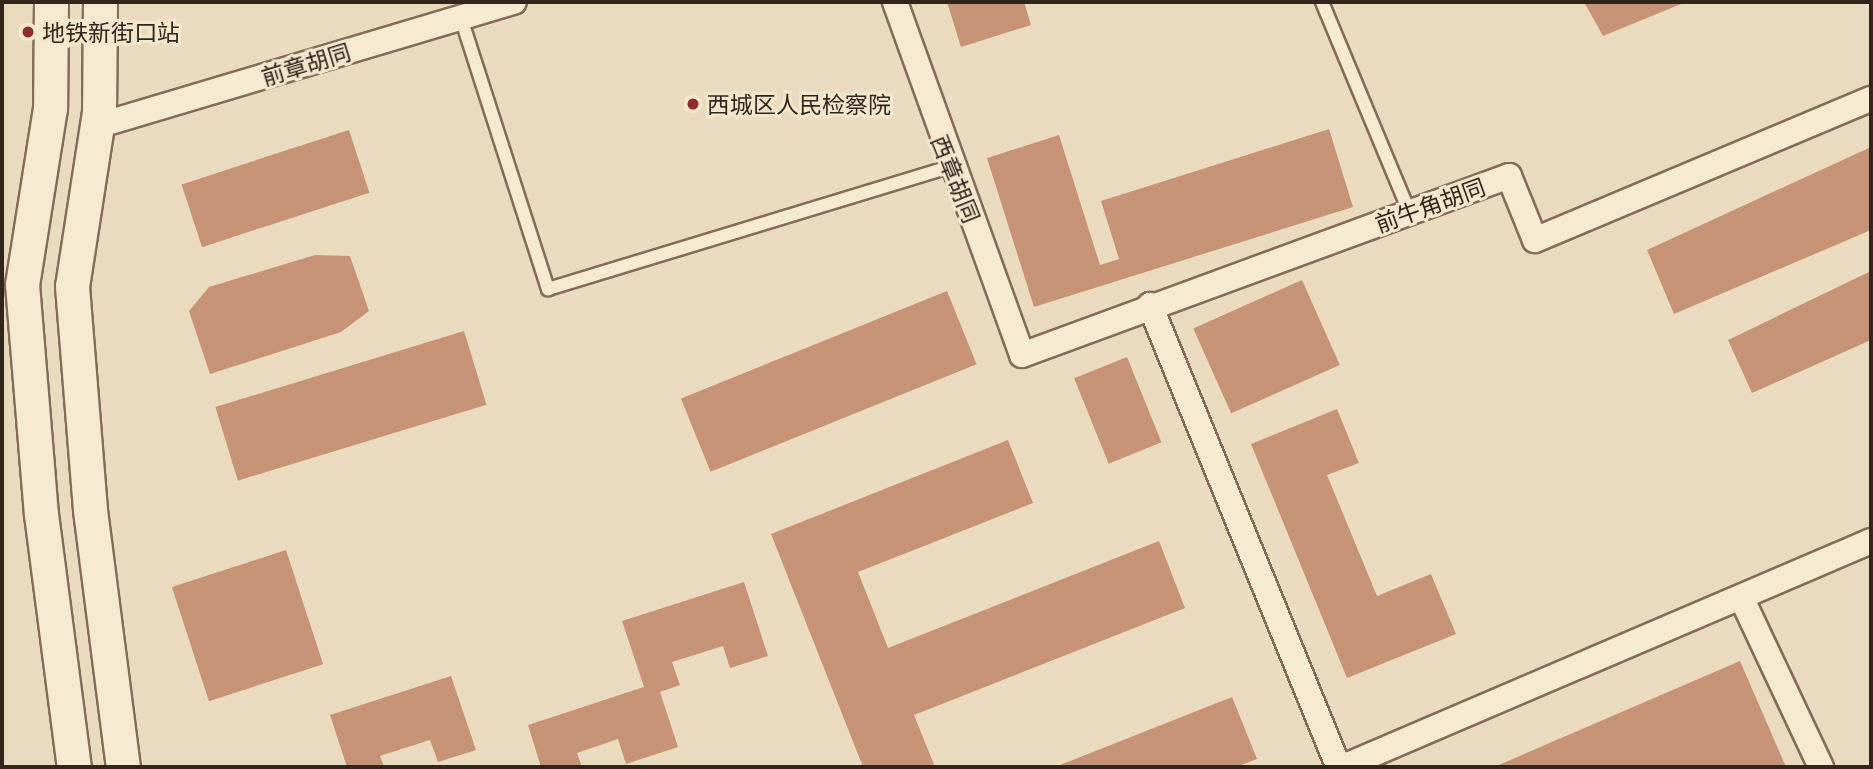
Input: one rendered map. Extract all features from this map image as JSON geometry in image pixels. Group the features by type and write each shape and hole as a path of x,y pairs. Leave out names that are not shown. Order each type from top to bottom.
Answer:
{"street":[{"path":"51,2 50,108 22,284 42,527 74,767"},
{"path":"100,2 97,126 72,286 90,510 123,767"},
{"name":"前章胡同","path":"97,126 514,2"},
{"name":"西章胡同","path":"895,2 1022,355"},
{"name":"前牛角胡同","path":"1022,355 1150,305 1509,176 1535,240 1871,99"},
{"path":"1150,305 1341,767 1742,599 1871,541"},
{"path":"1742,599 1821,767"}],"lane":[{"path":"1321,2 1410,213"},
{"path":"461,18 548,289 952,166"}],"building":[{"path":"947,2 1024,2 1031,25 961,47"},
{"path":"1584,2 1686,2 1603,36"},
{"path":"1329,129 1353,207 1034,307 987,158 1059,135 1100,265 1119,259 1101,201"},
{"path":"349,130 369,193 202,247 182,184"},
{"path":"1871,147 1871,230 1674,314 1647,250"},
{"path":"315,255 350,256 369,311 341,332 210,374 189,311 209,287"},
{"path":"1871,271 1871,340 1752,393 1728,340"},
{"path":"1302,280 1340,365 1231,413 1193,328"},
{"path":"947,291 977,364 710,472 681,399"},
{"path":"464,331 487,405 238,481 215,407"},
{"path":"1127,357 1161,442 1109,464 1074,378"},
{"path":"1337,409 1359,463 1327,475 1377,596 1431,574 1456,634 1347,678 1251,444"},
{"path":"1008,440 1033,503 858,572 888,648 1159,541 1185,608 914,715 935,767 863,767 771,534"},
{"path":"286,550 323,664 209,701 172,587"},
{"path":"744,582 768,656 730,668 723,646 672,662 680,685 660,692 678,747 626,764 618,739 577,753 582,767 541,767 528,725 644,687 622,621"},
{"path":"1740,661 1786,767 1494,767"},
{"path":"451,676 476,750 438,762 430,740 380,756 384,767 347,767 330,715"},
{"path":"1232,697 1257,759 1236,767 1055,767"}],"place":[{"name":"地铁新街口站","path":"28,32"},
{"name":"西城区人民检察院","path":"693,104"}]}
